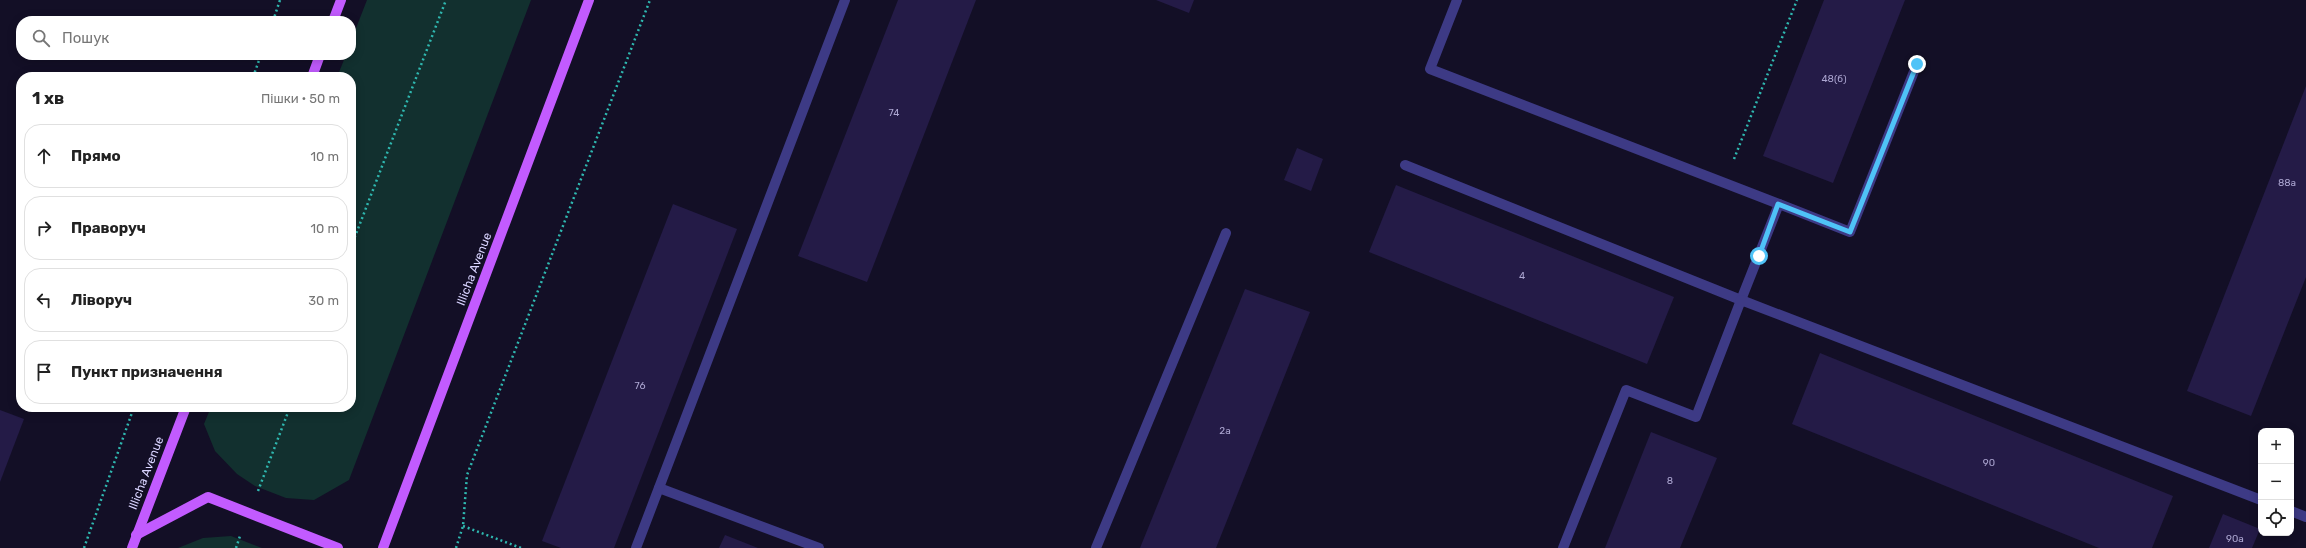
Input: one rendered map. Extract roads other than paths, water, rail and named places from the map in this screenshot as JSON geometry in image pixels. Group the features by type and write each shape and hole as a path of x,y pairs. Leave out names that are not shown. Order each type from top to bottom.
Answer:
{"main road":[{"path":"335,16 341,0"},
{"name":"Illicha Avenue","path":"383,548 589,0"},
{"path":"314,72 318,60"},
{"name":"Illicha Avenue","path":"132,548 184,412"},
{"path":"136,536 208,497 338,548"}],"lane":[{"path":"636,548 845,0"},
{"path":"1457,0 1430,69 1850,232 1917,64"},
{"path":"1405,165 1741,300 2258,499"},
{"path":"1563,548 1626,390 1696,417 1778,204"},
{"path":"1096,548 1226,233"},
{"path":"659,488 819,548"},
{"path":"2294,512 2306,517"}]}
